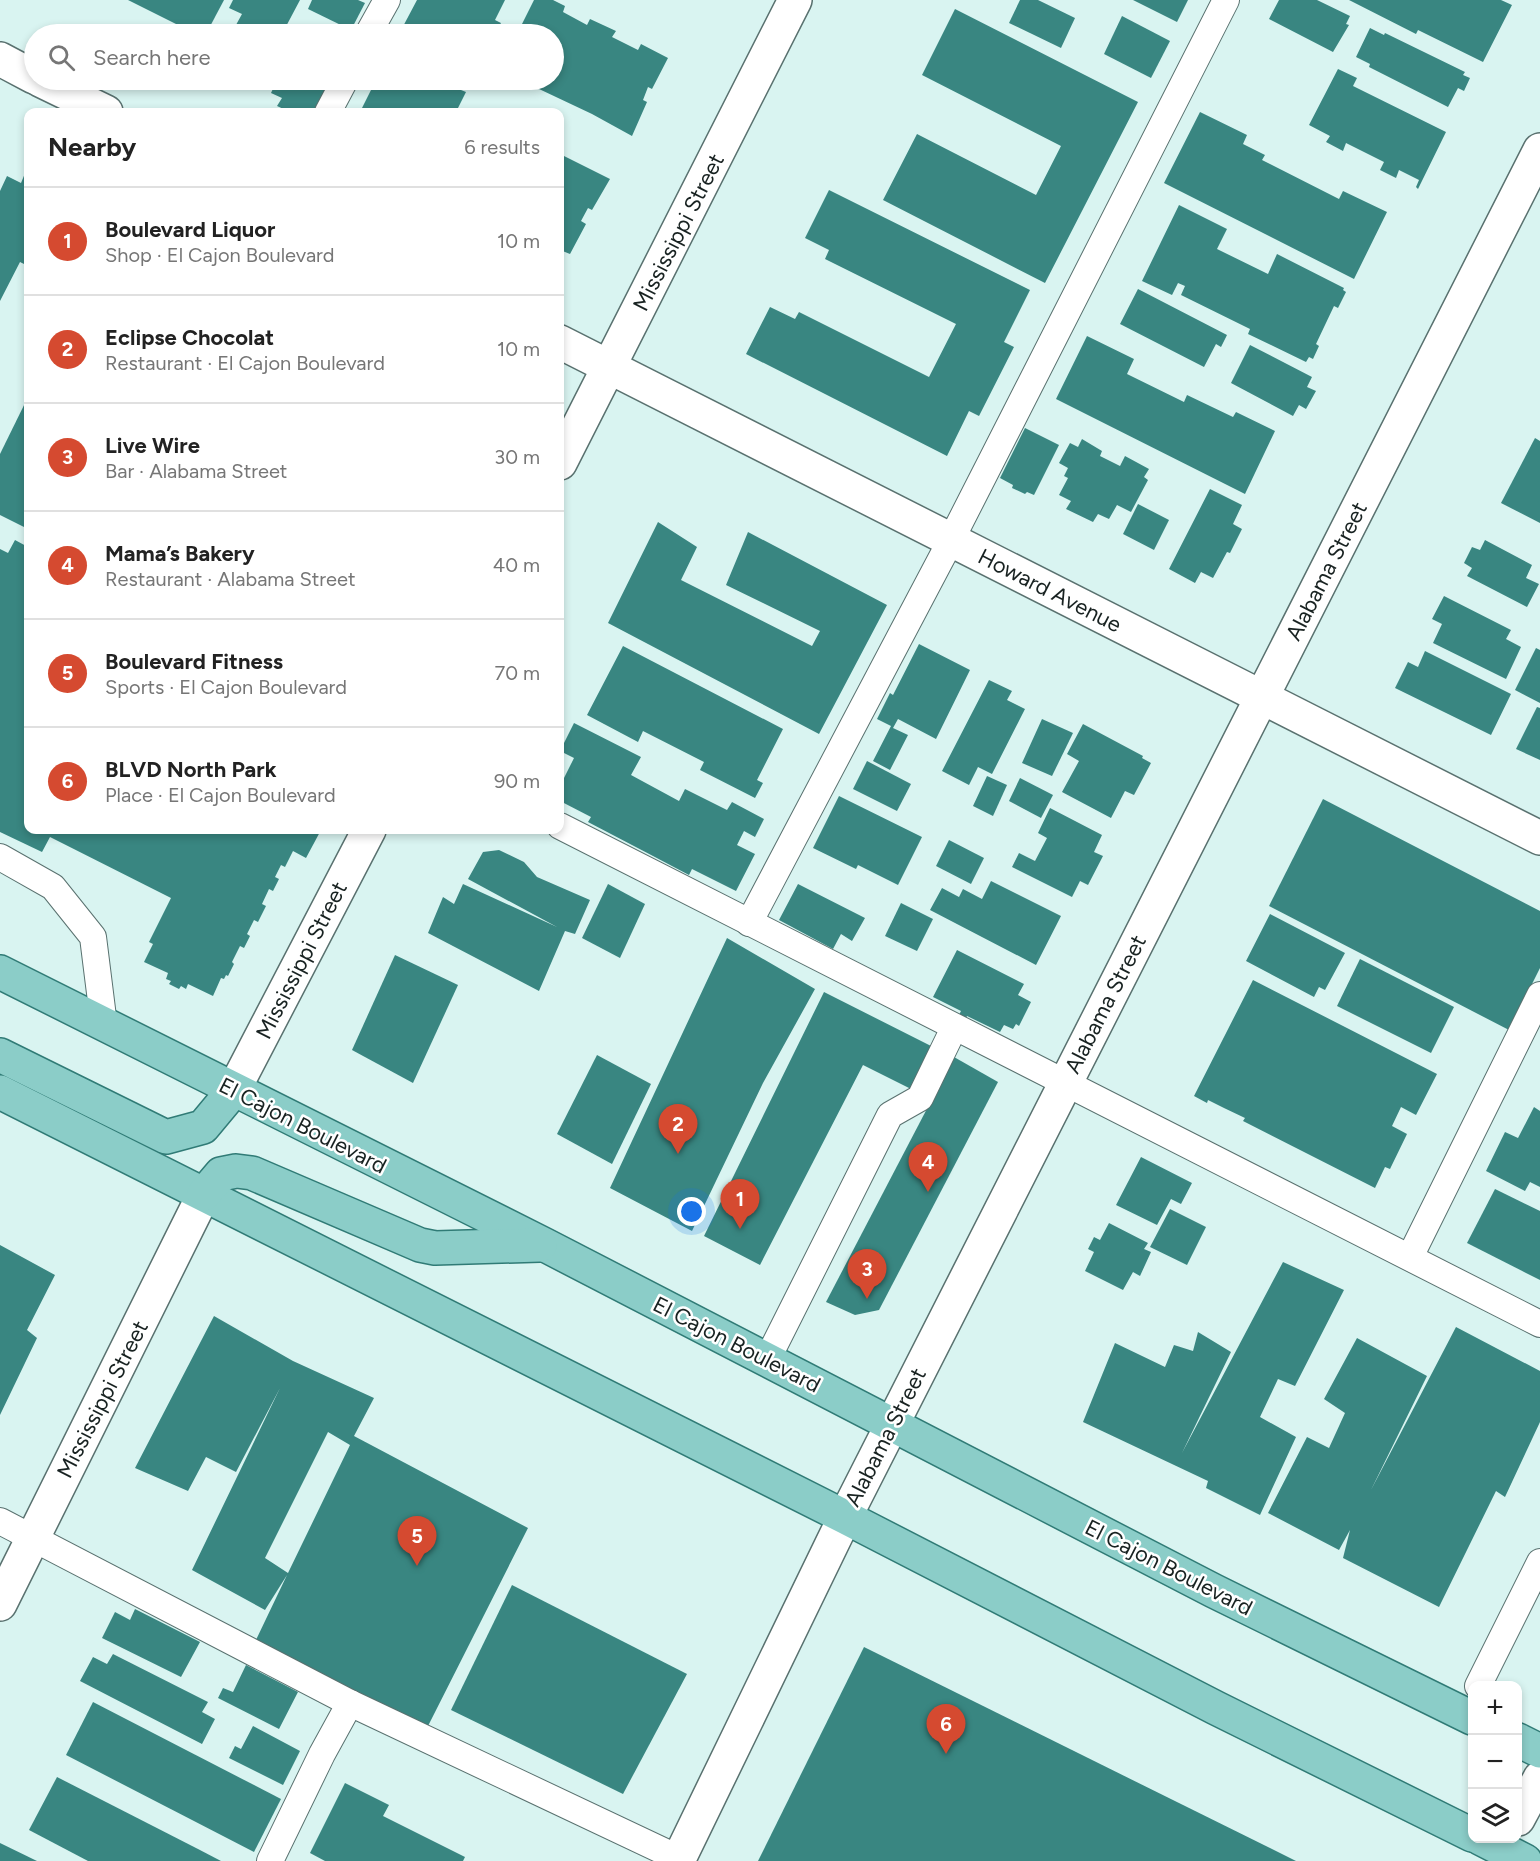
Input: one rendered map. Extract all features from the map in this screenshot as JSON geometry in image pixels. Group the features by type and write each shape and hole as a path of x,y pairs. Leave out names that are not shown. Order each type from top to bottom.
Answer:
{"main road":[{"name":"El Cajon Boulevard","path":"0,972 545,1245 1214,1591 1468,1701"},
{"path":"0,1055 166,1137 203,1127 233,1090"},
{"path":"0,1092 845,1517 1216,1708 1497,1847"},
{"path":"204,1194 221,1174 252,1173 420,1245 435,1248 545,1245"},
{"path":"1522,1742 1540,1751"}],"street":[{"name":"Mississippi Street","path":"564,455 795,0"},
{"path":"0,59 24,72"},
{"path":"60,90 97,108"},
{"name":"Alabama Street","path":"679,1860 845,1517 1540,150"},
{"name":"Howard Avenue","path":"564,344 1540,838"},
{"name":"Mississippi Street","path":"233,1090 367,834"},
{"name":"Mississippi Street","path":"0,1604 204,1194"},
{"path":"1522,1812 1540,1778"}],"lane":[{"path":"374,24 387,0"},
{"path":"749,923 951,540 1226,0"},
{"path":"330,108 340,90"},
{"path":"564,828 1540,1324"},
{"path":"0,857 53,887 93,937 104,1025"},
{"path":"1410,1257 1540,995"},
{"path":"767,1360 890,1115 920,1098 954,1028"},
{"path":"0,1521 350,1703 679,1860"},
{"path":"1483,1681 1540,1562"},
{"path":"270,1861 350,1703"}],"building":[{"path":"128,0 224,0 211,24 176,24"},
{"path":"233,0 300,0 287,24 236,24 242,14 229,8"},
{"path":"312,0 358,0 365,3 354,24 339,24 308,9"},
{"path":"417,0 505,0 495,20 500,24 404,24"},
{"path":"534,0 553,0 565,6 563,12 587,25 590,19 616,31 612,37 638,50 641,44 668,58 652,89 648,87 643,100 647,102 632,136 541,90 564,90 564,24 522,24"},
{"path":"1020,0 1038,0 1075,18 1061,48 1009,23"},
{"path":"1133,0 1188,0 1177,22"},
{"path":"1279,0 1317,0 1350,16 1346,24 1349,25 1333,52 1269,19"},
{"path":"1349,0 1501,0 1512,5 1483,62 1418,30 1416,34"},
{"path":"955,9 1138,102 1045,283 883,200 917,134 1036,195 1061,146 922,75"},
{"path":"1122,16 1170,41 1151,78 1104,54"},
{"path":"1370,28 1465,72 1463,75 1470,78 1464,91 1458,88 1448,107 1369,67 1370,64 1356,57"},
{"path":"1338,69 1357,78 1353,86 1446,132 1418,189 1416,187 1419,180 1399,170 1396,178 1380,170 1384,162 1346,143 1343,151 1326,142 1330,136 1309,125"},
{"path":"272,90 326,90 317,108 281,108 277,106 282,98 271,93"},
{"path":"371,90 461,90 466,92 458,108 362,108"},
{"path":"1200,112 1247,135 1243,144 1265,155 1262,160 1339,199 1343,191 1387,212 1354,279 1164,183"},
{"path":"564,156 610,179 592,210 588,208 581,221 586,224 570,254 564,252"},
{"path":"7,176 21,183 24,176 24,264 20,262 0,301 0,191"},
{"path":"829,190 1030,290 1004,342 1014,347 979,416 969,411 947,456 746,354 770,307 795,319 799,312 929,377 956,324 825,259 829,250 805,238"},
{"path":"1179,205 1227,229 1217,249 1268,274 1277,254 1344,288 1346,292 1338,308 1334,306 1316,344 1319,346 1313,359 1309,357 1306,362 1248,334 1250,329 1181,295 1185,286 1178,283 1172,295 1142,281"},
{"path":"1138,289 1227,335 1221,347 1216,344 1204,367 1120,324"},
{"path":"1087,336 1134,359 1127,374 1184,402 1187,395 1233,417 1236,412 1275,431 1245,494 1056,399"},
{"path":"1250,345 1312,377 1307,387 1316,391 1306,409 1299,405 1293,416 1231,383"},
{"path":"24,405 24,527 0,515 0,454"},
{"path":"1025,428 1059,445 1034,495 1012,488 1013,485 1000,478"},
{"path":"1535,438 1540,441 1540,523 1501,503"},
{"path":"1082,439 1102,451 1100,456 1120,466 1125,456 1149,469 1144,477 1148,480 1131,512 1117,505 1109,519 1098,514 1093,522 1066,509 1071,501 1059,495 1068,478 1064,476 1068,468 1059,463 1070,443 1078,447"},
{"path":"1210,489 1242,505 1233,524 1242,529 1230,553 1227,552 1213,578 1201,572 1195,583 1169,569"},
{"path":"1138,504 1169,520 1154,550 1123,534"},
{"path":"658,522 697,547 681,580 812,646 820,631 726,585 748,532 887,605 819,734 608,623"},
{"path":"15,540 24,545 24,834 319,834 306,858 293,851 285,867 281,865 275,877 279,879 273,891 269,889 262,904 266,906 258,922 254,920 247,934 250,936 244,948 240,946 228,976 221,978 213,996 188,984 186,989 181,986 179,989 169,984 171,981 166,979 168,973 144,962 153,944 149,942 171,898 50,837 42,852 0,832 0,549 8,553"},
{"path":"1485,540 1532,565 1526,578 1539,584 1527,607 1467,576 1472,568 1464,563 1472,547 1480,550"},
{"path":"1444,596 1511,630 1506,639 1521,647 1506,679 1433,643 1442,624 1432,619"},
{"path":"919,644 970,670 936,739 898,719 893,728 908,735 890,770 873,761 891,726 877,719 890,693 893,695"},
{"path":"623,646 783,729 757,780 763,783 755,798 700,770 704,762 643,731 638,742 587,715"},
{"path":"1536,648 1540,650 1540,703 1515,690"},
{"path":"1425,651 1511,694 1491,735 1395,688 1408,662 1418,667"},
{"path":"989,680 1012,691 1007,700 1025,709 992,774 978,767 969,785 942,771"},
{"path":"1537,707 1540,708 1540,760 1516,749"},
{"path":"1042,719 1073,733 1052,776 1022,763"},
{"path":"574,723 641,757 631,775 679,801 685,789 727,810 732,802 764,819 755,837 744,831 737,845 755,854 736,891 692,869 689,875 588,822 591,817 564,803 564,778 574,758 564,753 564,743"},
{"path":"1083,724 1143,756 1142,758 1151,763 1134,795 1125,791 1111,818 1062,792 1079,761 1067,754"},
{"path":"867,761 911,784 897,811 853,789"},
{"path":"987,776 1007,785 993,816 973,806"},
{"path":"1020,778 1053,795 1041,818 1009,801"},
{"path":"839,796 922,837 898,885 858,865 856,869 813,848"},
{"path":"1323,799 1540,911 1540,968 1509,1030 1269,906"},
{"path":"1050,808 1102,835 1094,852 1103,856 1088,885 1080,881 1072,897 1012,867 1019,853 1035,861 1047,838 1038,833"},
{"path":"949,840 984,858 971,884 936,866"},
{"path":"499,850 524,862 537,877 590,900 575,934 565,931 539,991 428,933 443,897 454,904 463,884 557,927 468,879 483,852"},
{"path":"991,881 1061,916 1036,965 930,910 942,888 959,897 963,889 982,899"},
{"path":"608,884 645,904 620,958 582,938"},
{"path":"798,884 865,918 852,941 841,934 833,949 779,920"},
{"path":"901,903 933,919 917,951 885,936"},
{"path":"1270,914 1345,953 1325,990 1319,987 1314,997 1246,961"},
{"path":"727,938 815,989 763,1083 692,1231 610,1188"},
{"path":"957,950 1024,984 1018,995 1031,1002 1019,1026 1016,1024 1013,1029 1004,1025 1000,1032 967,1016 965,1020 958,1017 961,1011 933,997"},
{"path":"395,955 458,985 413,1083 352,1050"},
{"path":"1360,959 1454,1007 1431,1053 1337,1006"},
{"path":"1253,980 1437,1074 1416,1115 1401,1107 1392,1126 1407,1134 1390,1169 1385,1167 1375,1188 1243,1121 1245,1118 1208,1100 1207,1103 1194,1096"},
{"path":"824,992 935,1048 913,1090 863,1065 760,1265 704,1236"},
{"path":"597,1055 651,1084 612,1164 557,1134"},
{"path":"954,1057 998,1082 879,1310 855,1315 826,1302"},
{"path":"1534,1107 1540,1111 1540,1187 1530,1182 1525,1191 1486,1171 1505,1132 1518,1138"},
{"path":"1141,1157 1192,1183 1181,1204 1171,1199 1157,1225 1116,1205"},
{"path":"1495,1189 1540,1211 1540,1280 1467,1243"},
{"path":"1170,1209 1206,1227 1187,1265 1150,1247"},
{"path":"1109,1223 1148,1243 1144,1249 1151,1252 1140,1276 1133,1272 1123,1290 1085,1271 1094,1252 1088,1249 1094,1237 1100,1240"},
{"path":"0,1245 55,1275 27,1330 37,1338 0,1415"},
{"path":"1283,1262 1344,1290 1295,1386 1278,1379 1260,1417 1296,1437 1260,1515 1206,1488 1208,1481 1083,1422 1115,1343 1165,1367 1174,1345 1193,1351 1198,1332 1231,1352 1182,1453"},
{"path":"214,1316 293,1361 374,1398 354,1436 528,1528 428,1726 255,1642 287,1575 265,1610 192,1570 280,1388 236,1472 206,1457 188,1491 135,1468","holes":["328,1432 350,1445 288,1573 265,1558"]},
{"path":"1456,1327 1540,1371 1540,1422 1505,1497 1496,1491 1439,1607 1343,1558 1350,1530 1339,1550 1268,1513 1307,1437 1329,1448 1345,1413 1324,1399 1357,1338 1427,1376 1371,1490"},
{"path":"512,1585 687,1674 623,1794 451,1710"},
{"path":"135,1609 200,1642 181,1677 102,1638 115,1612 130,1620"},
{"path":"864,1647 1296,1861 758,1861"},
{"path":"113,1654 208,1702 202,1712 215,1719 202,1744 80,1681 93,1657 107,1664"},
{"path":"246,1665 298,1692 279,1729 218,1698 223,1688 233,1692"},
{"path":"93,1702 281,1799 254,1852 66,1755"},
{"path":"253,1726 300,1751 283,1785 229,1758 235,1746 241,1749"},
{"path":"57,1777 221,1861 88,1861 29,1830"},
{"path":"345,1783 389,1805 383,1816 465,1857 463,1861 325,1861 310,1853"},
{"path":"0,1843 37,1861 0,1861"}],"place":[{"name":"Eclipse Chocolat","path":"678,1154"},
{"name":"Mama’s Bakery","path":"928,1192"},
{"name":"Boulevard Liquor","path":"740,1229"},
{"name":"Live Wire","path":"867,1299"},
{"name":"Boulevard Fitness","path":"417,1566"},
{"name":"BLVD North Park","path":"946,1754"}]}
